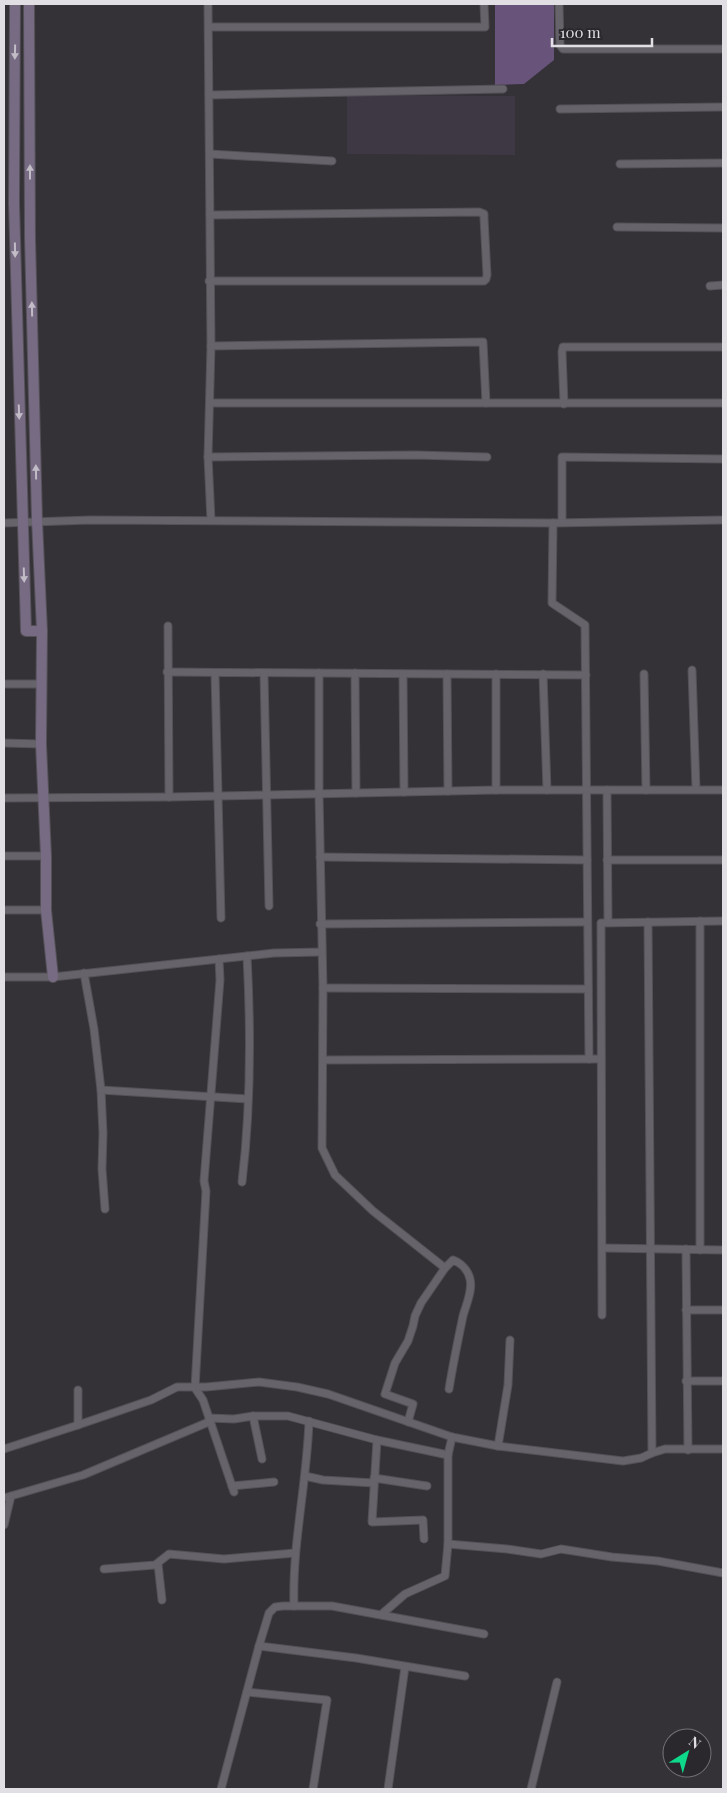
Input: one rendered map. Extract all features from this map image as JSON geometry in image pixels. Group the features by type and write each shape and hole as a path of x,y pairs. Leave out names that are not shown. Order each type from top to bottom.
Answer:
{"main road":[{"path":"15,4 14,203 26,631 42,631"},
{"path":"29,4 30,221 37,520 42,631 41,744 46,856 46,910 53,977"},
{"path":"14,203 30,203"},
{"path":"15,221 30,221"}],"street":[{"path":"208,4 210,154 210,403 208,457 211,520"},
{"path":"209,27 485,27 484,4"},
{"path":"559,4 560,45 563,49 723,50"},
{"path":"209,95 503,89"},
{"path":"560,109 723,107"},
{"path":"210,154 332,161"},
{"path":"620,164 723,163"},
{"path":"209,282 484,281 487,275 484,214 479,212 210,215"},
{"path":"617,227 723,228"},
{"path":"710,286 723,286"},
{"path":"210,346 483,342 486,403"},
{"path":"564,404 562,352 564,347 723,347"},
{"path":"210,403 723,403"},
{"path":"208,457 416,455 487,457"},
{"path":"562,522 562,457 723,459"},
{"path":"4,523 37,520 553,523 723,520"},
{"path":"553,523 552,602 585,625 589,1059"},
{"path":"168,626 169,797"},
{"path":"692,670 696,789"},
{"path":"167,672 586,675"},
{"path":"215,673 221,918"},
{"path":"264,673 269,906"},
{"path":"319,673 320,924 323,988 322,1148 336,1175 373,1211 445,1268"},
{"path":"355,674 356,793"},
{"path":"403,674 404,792"},
{"path":"447,674 448,791"},
{"path":"496,674 496,790"},
{"path":"543,674 547,790"},
{"path":"644,674 646,790"},
{"path":"4,684 41,684"},
{"path":"4,743 41,744"},
{"path":"4,798 169,797 496,790 723,790"},
{"path":"607,790 608,922"},
{"path":"4,856 46,856"},
{"path":"320,857 587,860"},
{"path":"607,860 723,860"},
{"path":"4,910 46,910"},
{"path":"700,921 700,1250"},
{"path":"602,1315 600,925 602,922 723,921"},
{"path":"320,924 587,922"},
{"path":"648,922 652,1453"},
{"path":"4,977 53,977 274,953 321,952"},
{"path":"242,1182 248,1132 249,998 246,956"},
{"path":"219,959 220,980 204,1181 206,1191 195,1388 203,1400 233,1489 274,1482"},
{"path":"84,973 94,1029 101,1090 102,1169 105,1209"},
{"path":"323,988 588,989"},
{"path":"323,1060 601,1059"},
{"path":"101,1090 248,1099"},
{"path":"602,1248 723,1250"},
{"path":"686,1249 688,1450"},
{"path":"408,1422 413,1404 385,1394 395,1363 408,1341 421,1303 445,1268 453,1260 460,1262 470,1277 471,1286 449,1389"},
{"path":"686,1310 723,1310"},
{"path":"498,1446 508,1385 510,1340"},
{"path":"686,1381 723,1381"},
{"path":"4,1448 151,1400 177,1387 195,1388 259,1382 297,1387 328,1394 452,1436 498,1446 610,1461 641,1458 665,1450 723,1449"},
{"path":"78,1390 78,1425"},
{"path":"253,1416 262,1459"},
{"path":"4,1525 7,1497 83,1475 210,1419 234,1420 253,1416 288,1416 377,1440 448,1455"},
{"path":"294,1606 293,1579 295,1553 305,1476 309,1421"},
{"path":"382,1614 405,1594 445,1576 448,1544 448,1455 452,1436"},
{"path":"377,1440 372,1522 423,1520 424,1539"},
{"path":"305,1476 323,1480 374,1481 427,1486"},
{"path":"448,1544 541,1554 561,1549 658,1561 723,1573"},
{"path":"162,1600 158,1564 164,1556 174,1554 224,1559 295,1553"},
{"path":"104,1569 158,1564"},
{"path":"221,1789 259,1646 269,1613 275,1607 332,1606 484,1634"},
{"path":"259,1646 356,1658 465,1676"},
{"path":"388,1789 405,1667"},
{"path":"531,1789 557,1682"},
{"path":"247,1692 327,1700 313,1789"}],"shaded area":[{"path":"495,4 554,4 554,60 524,84 495,85"},
{"path":"347,95 515,96 515,155 347,154"}]}
